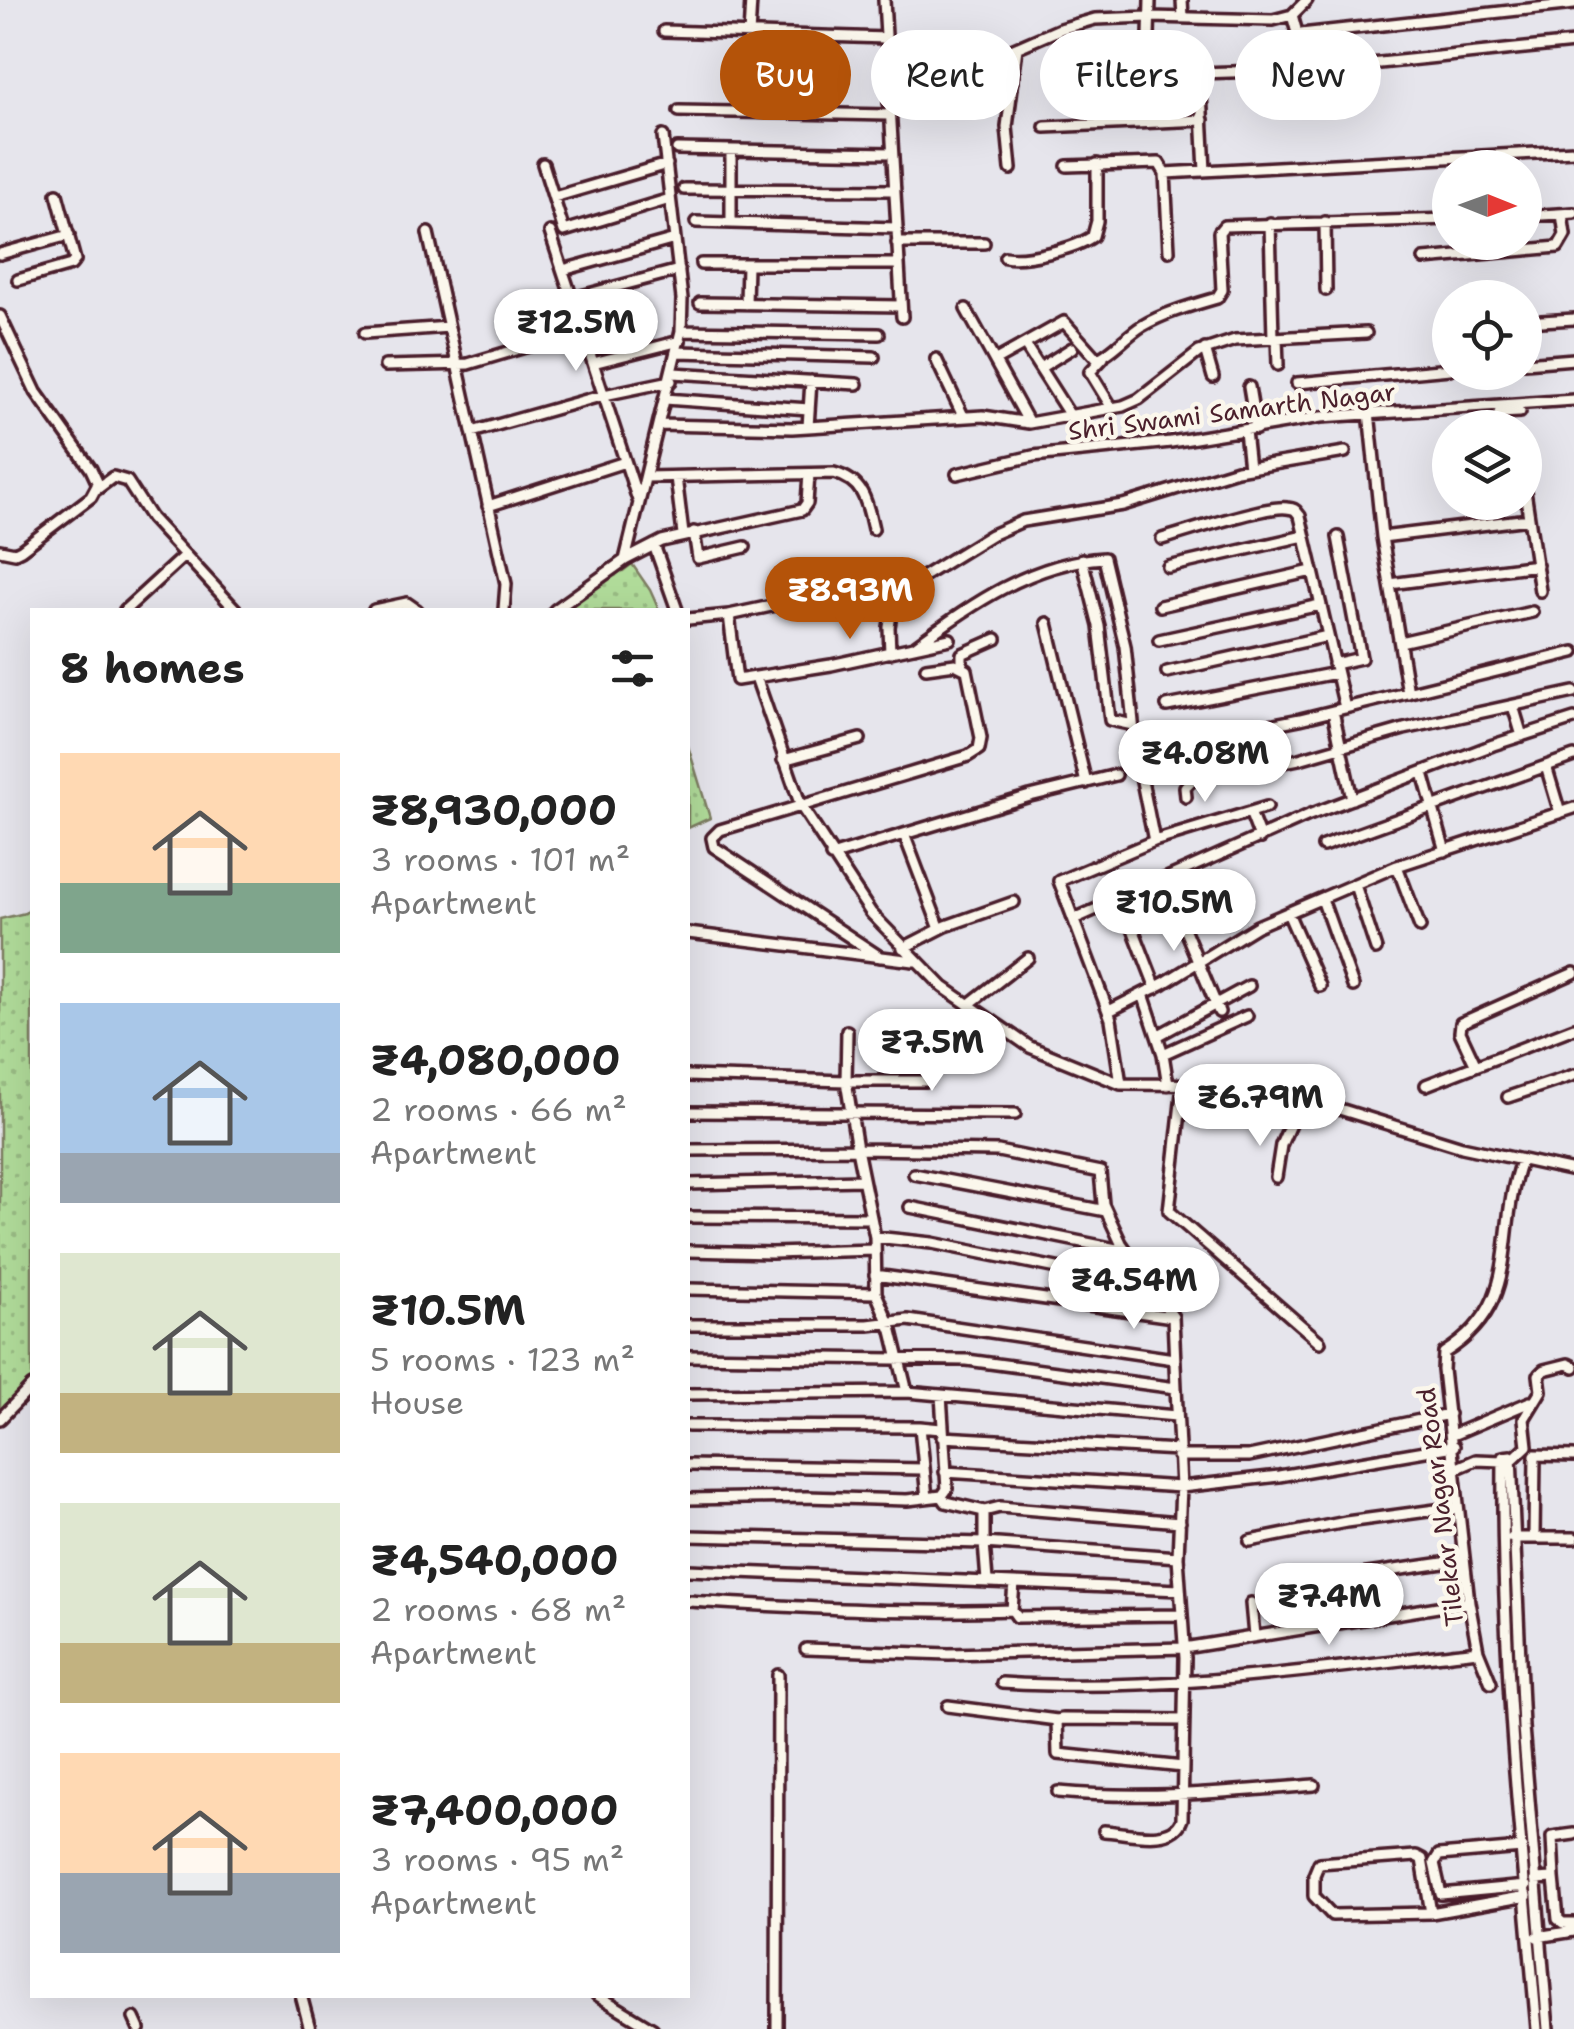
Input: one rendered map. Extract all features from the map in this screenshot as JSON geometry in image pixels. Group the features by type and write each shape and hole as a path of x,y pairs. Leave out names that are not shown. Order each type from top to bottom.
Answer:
{"street":[{"path":"749,30 751,0"},
{"path":"884,0 886,30"},
{"path":"1150,0 1150,30"},
{"path":"1182,0 1182,17"},
{"path":"1020,47 1096,19 1273,20 1292,15 1308,0"},
{"path":"1292,15 1297,33 1301,34 1574,4"},
{"path":"664,31 720,34"},
{"path":"1215,72 1303,70 1574,43"},
{"path":"678,110 871,114"},
{"path":"700,303 901,311 890,120"},
{"path":"1008,120 1011,169"},
{"path":"1045,127 1203,120 1205,171"},
{"path":"625,560 680,342 678,270 663,136"},
{"path":"677,149 892,154"},
{"path":"731,151 731,224"},
{"path":"1165,173 1574,151"},
{"path":"1068,166 1155,162 1165,173 1169,251"},
{"path":"543,164 564,231 670,199"},
{"path":"554,197 666,164"},
{"path":"1005,257 1041,254 1093,236 1097,221 1097,164"},
{"path":"684,190 894,190"},
{"path":"18,280 74,262 76,257 56,194"},
{"path":"1542,215 1574,213"},
{"path":"1424,259 1558,247 1565,235 1562,214"},
{"path":"1112,408 1090,372 1116,343 1148,323 1221,295 1220,228 1432,219"},
{"path":"696,222 896,228"},
{"path":"1325,222 1326,290"},
{"path":"1270,223 1278,365"},
{"path":"550,232 639,504"},
{"path":"0,254 69,234"},
{"path":"428,234 506,584 504,608"},
{"path":"563,270 675,240"},
{"path":"897,243 984,244"},
{"path":"700,264 898,264"},
{"path":"746,304 747,264"},
{"path":"581,296 678,270"},
{"path":"966,309 1029,422"},
{"path":"0,316 36,392 91,469 97,490"},
{"path":"1542,321 1574,319"},
{"path":"996,360 1064,322 1096,359 1103,357"},
{"path":"365,334 449,327"},
{"path":"385,366 468,364 582,330"},
{"path":"658,425 808,427 963,416 1029,422 1112,408 1139,399 1204,349 1235,340 1366,333"},
{"path":"593,363 680,342 879,334"},
{"path":"680,342 874,357"},
{"path":"1025,345 1069,414"},
{"path":"1040,368 1072,348"},
{"path":"1204,349 1213,377"},
{"path":"936,359 963,416"},
{"path":"1542,362 1574,360"},
{"path":"1296,382 1432,371"},
{"path":"472,432 672,377 857,384"},
{"path":"808,427 811,382"},
{"path":"1249,387 1249,468"},
{"path":"666,399 809,409"},
{"name":"Shri Swami Samarth Nagar","path":"956,474 1032,456 1369,412 1519,407 1574,400"},
{"path":"1509,410 1519,410"},
{"path":"1369,412 1382,537 1408,693"},
{"path":"890,653 888,627 893,603 906,587 992,535 1023,521 1123,505 1249,468 1345,452"},
{"path":"488,506 625,462"},
{"path":"646,478 834,473 852,479 863,492 873,528"},
{"path":"558,608 625,560 654,545 688,533 802,510 807,503 809,474"},
{"path":"676,477 688,533 698,558 744,547"},
{"path":"0,550 15,553 113,478 127,481 151,518 234,608"},
{"path":"1162,538 1287,508 1300,516 1344,708"},
{"path":"1382,537 1521,520"},
{"path":"1529,520 1540,591"},
{"path":"1168,567 1304,536"},
{"path":"1167,706 1335,668 1361,658 1338,537"},
{"path":"654,545 676,608"},
{"path":"127,608 186,555"},
{"path":"914,647 984,599 1028,577 1082,560 1104,558 1125,646 1136,751 1154,841"},
{"path":"1082,560 1099,626 1110,720 1133,725"},
{"path":"1390,584 1537,564"},
{"path":"1160,606 1312,572"},
{"path":"690,618 730,615 865,586"},
{"path":"385,608 407,604 414,608"},
{"path":"1160,640 1320,605"},
{"path":"1400,642 1532,612"},
{"path":"730,615 737,680 950,639"},
{"path":"1047,623 1086,782"},
{"path":"1168,672 1328,636"},
{"path":"962,666 962,654 996,640"},
{"path":"1136,751 1332,711 1574,652"},
{"path":"880,957 714,847 712,838 720,830 968,756 979,749 981,738 967,670 954,664 926,668"},
{"path":"756,677 801,806 871,913 914,960 968,1005 1030,1047 1121,1084 1247,1083 1375,1122 1574,1171"},
{"path":"1186,797 1184,787 1192,780 1299,760 1404,729 1574,692"},
{"path":"1512,706 1522,736"},
{"path":"1332,711 1352,799"},
{"path":"1074,919 1352,799 1574,719"},
{"path":"784,760 860,739"},
{"path":"1323,846 1574,756"},
{"path":"1546,766 1560,814"},
{"path":"1423,773 1445,851"},
{"path":"831,856 1116,776"},
{"path":"1121,1084 1109,1011 1059,881 1154,841 1267,807"},
{"path":"1109,1011 1156,988 1257,926 1397,866 1574,808"},
{"path":"1250,812 1260,838"},
{"path":"904,834 940,929"},
{"path":"1397,866 1420,927"},
{"path":"1164,880 1217,1007"},
{"path":"1355,884 1376,949"},
{"path":"1121,898 1156,988"},
{"path":"1322,899 1353,986"},
{"path":"903,948 940,929 1014,902"},
{"path":"1288,913 1320,986"},
{"path":"690,933 914,960"},
{"path":"968,1005 1028,958"},
{"path":"1474,1064 1460,1032 1461,1023 1574,973"},
{"path":"1157,1036 1217,1007 1249,986"},
{"path":"1143,994 1163,1054 1168,1086"},
{"path":"1163,1054 1247,1016"},
{"path":"1426,1084 1574,1028"},
{"path":"847,1031 846,1081 875,1237 876,1292 900,1359 907,1392"},
{"path":"1508,1097 1574,1075"},
{"path":"690,1076 926,1081"},
{"path":"1184,1084 1169,1212 1320,1342"},
{"path":"1276,1176 1280,1145 1302,1097"},
{"path":"690,1112 1015,1114"},
{"path":"690,1150 998,1151 1100,1172 1106,1211 1126,1251 1172,1316 1184,1648 1180,1826 1172,1833 1159,1835 1104,1830"},
{"name":"Tilekar Nagar Road","path":"1492,1683 1478,1651 1469,1602 1444,1353 1486,1317 1495,1302 1502,1276 1510,1192 1521,1161"},
{"path":"914,1174 1106,1211"},
{"path":"690,1184 862,1180"},
{"path":"910,1207 1126,1251"},
{"path":"690,1217 870,1218"},
{"path":"875,1237 932,1243 1152,1287"},
{"path":"690,1251 874,1250"},
{"path":"875,1275 1172,1316"},
{"path":"690,1289 876,1292"},
{"path":"690,1325 868,1326 908,1320 1174,1359"},
{"path":"690,1356 1001,1363 1176,1388"},
{"path":"1455,1469 1476,1460 1508,1460 1527,1446 1524,1419 1541,1391 1538,1375 1568,1364 1574,1366"},
{"path":"0,1420 30,1388"},
{"path":"690,1394 907,1392 1176,1416"},
{"path":"941,1395 946,1488 942,1496"},
{"path":"1452,1435 1530,1402"},
{"path":"690,1426 920,1427 941,1433 1249,1456 1449,1414"},
{"path":"920,1427 927,1498"},
{"path":"945,1472 1181,1487 1279,1476 1454,1446"},
{"path":"1534,1538 1535,1455 1574,1456"},
{"path":"1508,1460 1522,1848 1548,2029"},
{"path":"690,1464 924,1470"},
{"path":"690,1499 942,1496"},
{"path":"942,1496 946,1502 984,1511 1000,1507 1180,1522"},
{"path":"1250,1541 1346,1522 1458,1507"},
{"path":"984,1511 987,1581"},
{"path":"690,1536 984,1543 1178,1557"},
{"path":"1509,1538 1574,1538"},
{"path":"1509,1538 1535,1879 1538,2029"},
{"path":"1319,1580 1464,1560"},
{"path":"690,1570 1180,1590"},
{"path":"1014,1582 1012,1610 1017,1617 1182,1615"},
{"path":"690,1601 926,1612 1012,1610"},
{"path":"806,1649 966,1654 1184,1648 1469,1602"},
{"path":"1251,1603 1254,1636"},
{"path":"1002,1683 1184,1684 1478,1651"},
{"path":"777,2029 778,1675"},
{"path":"948,1706 1057,1720 1184,1720"},
{"path":"1057,1720 1058,1754 1184,1767"},
{"path":"1058,1792 1113,1797 1182,1796 1314,1785"},
{"path":"1574,1834 1552,1837 1558,1919 1574,1923"},
{"path":"1522,1848 1439,1856 1434,1863 1441,1894 1526,1891"},
{"path":"1430,1913 1422,1859 1416,1856 1320,1862 1314,1875 1314,1896 1332,1916 1430,1913 1526,1891"},
{"path":"1535,1879 1554,1878"},
{"path":"1535,1938 1574,1931"},
{"path":"302,1998 310,2029"},
{"path":"602,1998 653,2029"},
{"path":"134,2018 140,2029"}],"green space":[{"path":"632,564 658,608 564,608 619,568 623,571"},
{"path":"690,753 710,818 690,827"},
{"path":"30,908 30,1386 0,1420 0,919"}]}
